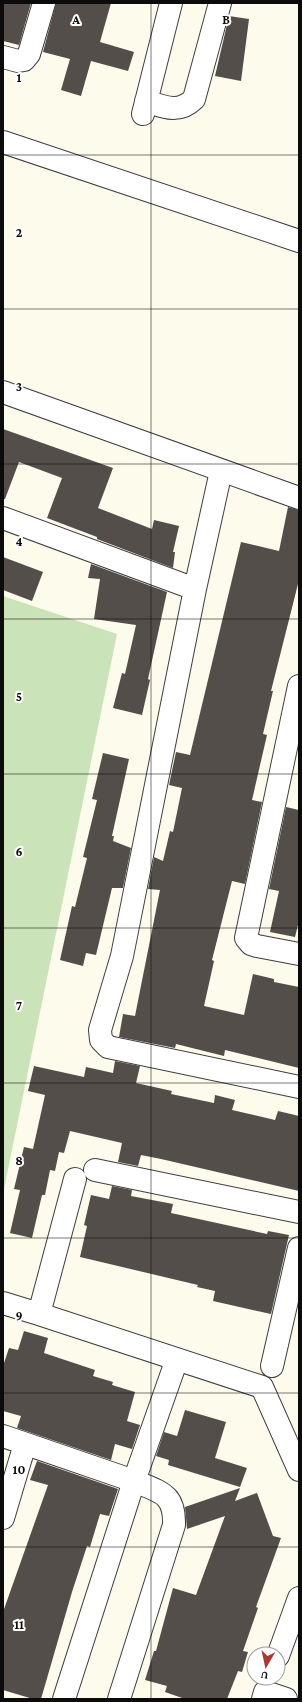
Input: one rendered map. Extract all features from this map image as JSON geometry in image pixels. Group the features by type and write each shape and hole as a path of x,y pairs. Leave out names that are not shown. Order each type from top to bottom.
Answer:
{"street":[{"path":"3,57 18,61 24,60 29,54 44,3"},
{"path":"171,3 145,108 186,107 194,99 220,3"},
{"path":"3,142 299,241"},
{"path":"3,392 299,498"},
{"path":"221,471 195,589 122,956 100,1030 101,1040 108,1047 299,1086"},
{"path":"3,518 195,589"},
{"path":"299,686 246,938 251,944 257,946 299,954"},
{"path":"95,1170 299,1212"},
{"path":"38,1314 75,1179"},
{"path":"272,1366 299,1248"},
{"path":"3,1303 262,1387 299,1470"},
{"path":"64,1699 134,1481 177,1359"},
{"path":"3,1436 134,1481 166,1496 175,1512 174,1525 119,1699"},
{"path":"3,1518 25,1444"},
{"path":"282,1646 299,1598"},
{"path":"266,1690 286,1699"}],"green space":[{"path":"3,596 117,634 3,1194"}],"building":[{"path":"3,3 31,3 19,45 3,41"},
{"path":"56,3 111,3 100,42 134,52 128,71 91,61 81,96 61,90 70,59 43,52"},
{"path":"229,16 249,19 241,81 215,76"},
{"path":"3,429 113,468 98,508 152,529 154,520 179,526 173,552 175,552 173,568 47,518 62,478 19,462 5,499 3,499"},
{"path":"288,507 299,510 299,580 271,691 273,691 263,734 267,735 252,800 262,802 245,884 232,881 212,960 214,961 204,1006 244,1015 253,974 274,979 274,982 299,987 299,1068 225,1050 224,1056 176,1044 175,1048 119,1037 123,1014 135,1016 160,890 148,889 154,857 163,861 170,831 173,832 182,788 169,785 176,752 190,755 241,542 279,551"},
{"path":"3,557 43,572 32,601 3,590"},
{"path":"91,564 167,592 148,679 150,680 142,715 113,708 122,673 125,674 136,625 94,619 100,579 88,578"},
{"path":"103,753 129,759 112,836 114,836 113,841 131,848 123,888 112,888 96,955 86,953 83,966 60,960 72,906 75,907 87,858 83,857 97,800 92,799"},
{"path":"286,807 299,810 299,921 295,937 270,932 279,891 269,889"},
{"path":"115,1061 140,1066 136,1083 172,1091 171,1094 214,1103 215,1095 235,1100 232,1110 275,1120 278,1111 299,1116 299,1191 141,1155 138,1166 118,1162 122,1143 70,1131 64,1153 59,1152 55,1171 50,1170 45,1195 42,1195 32,1238 10,1233 20,1190 14,1189 24,1147 33,1149 45,1095 28,1091 34,1066 84,1077 86,1067 113,1073"},
{"path":"112,1186 132,1190 131,1196 173,1204 171,1213 267,1234 268,1231 289,1235 271,1314 213,1301 215,1291 197,1287 198,1285 80,1257 87,1226 84,1225 91,1195 109,1199"},
{"path":"24,1331 48,1338 44,1353 95,1370 93,1376 113,1382 112,1385 135,1392 127,1421 140,1425 132,1449 115,1444 111,1460 17,1428 21,1416 3,1411 3,1366 9,1348 18,1350"},
{"path":"185,1410 226,1422 215,1458 247,1468 240,1487 168,1465 169,1460 156,1456 164,1432 177,1436"},
{"path":"37,1461 118,1489 109,1516 100,1514 90,1547 87,1546 41,1699 33,1699 3,1690 3,1612 48,1485 30,1480"},
{"path":"240,1488 235,1501 257,1493 273,1536 281,1538 256,1607 258,1608 243,1651 246,1652 246,1659 242,1672 238,1671 227,1699 185,1699 165,1692 167,1686 145,1680 154,1651 156,1651 173,1588 196,1595 225,1516 187,1529 185,1507"}]}
